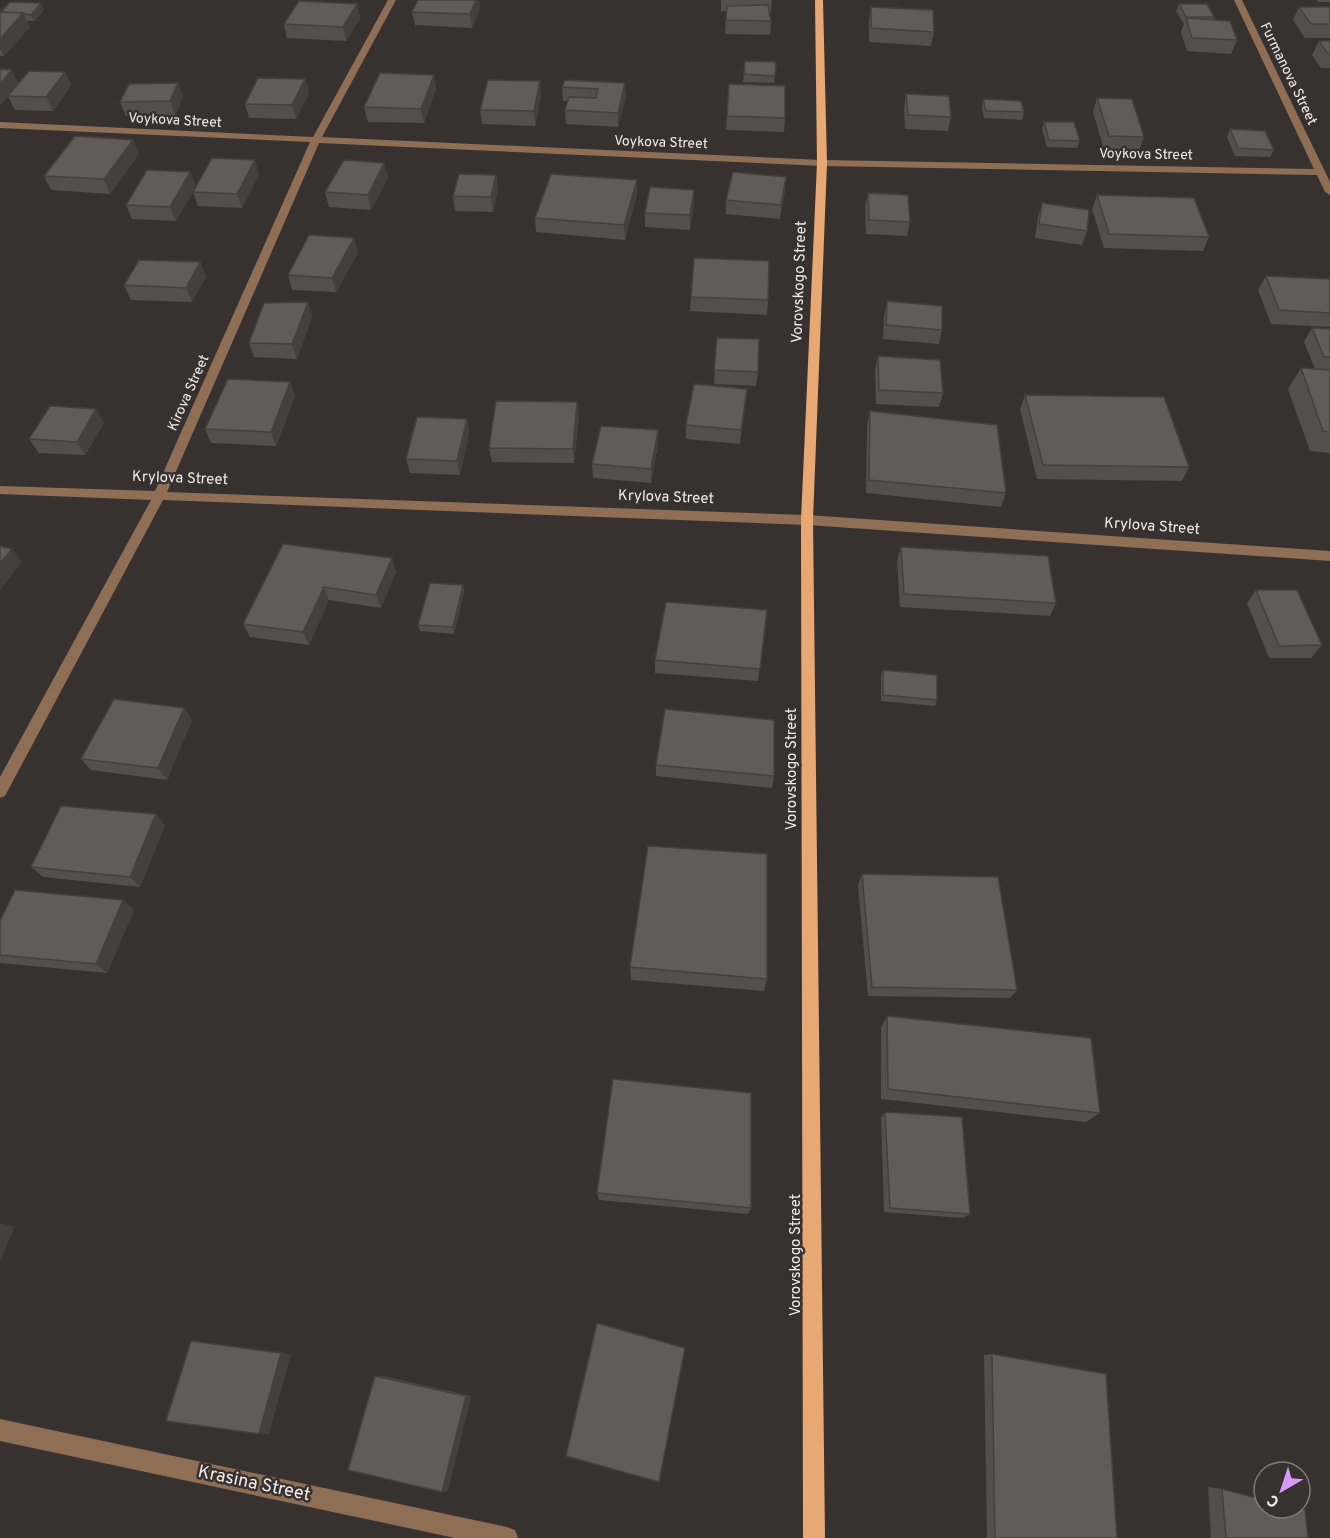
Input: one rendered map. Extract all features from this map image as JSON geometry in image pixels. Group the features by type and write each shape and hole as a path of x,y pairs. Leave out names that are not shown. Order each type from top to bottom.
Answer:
{"main road":[{"name":"Vorovskogo Street","path":"814,1538 807,520 822,163 819,0"}],"street":[{"name":"Kirova Street","path":"0,791 160,494 315,141 392,0"},
{"name":"Furmanova Street","path":"1238,0 1330,192"},
{"name":"Voykova Street","path":"0,125 822,163 1320,172"},
{"name":"Krylova Street","path":"0,490 160,494 807,520 1330,556"},
{"name":"Krasina Street","path":"0,1430 507,1538"}],"building":[{"path":"418,0 476,0 470,14 412,12"},
{"path":"299,1 357,4 343,27 284,24"},
{"path":"10,2 41,3 31,15 1,12"},
{"path":"1179,4 1207,4 1214,17 1186,17"},
{"path":"768,5 771,21 726,20 727,6"},
{"path":"871,7 933,10 934,32 871,28"},
{"path":"1299,7 1330,7 1330,24 1311,24"},
{"path":"0,12 23,13 0,39"},
{"path":"1186,18 1230,21 1237,40 1192,38"},
{"path":"1319,41 1330,41 1330,55 1328,54"},
{"path":"745,61 776,62 775,76 744,74"},
{"path":"0,69 12,70 0,84"},
{"path":"29,71 65,72 46,97 8,96"},
{"path":"380,73 434,75 421,109 364,107"},
{"path":"258,78 305,79 292,105 245,104"},
{"path":"488,80 540,81 534,111 480,110"},
{"path":"565,80 625,83 618,113 565,110 569,97 596,98 598,89 562,87"},
{"path":"178,83 170,101 120,102 129,84"},
{"path":"729,84 785,86 785,118 727,116"},
{"path":"906,94 949,96 951,117 908,115"},
{"path":"1097,98 1132,99 1144,137 1109,136"},
{"path":"983,99 1021,101 1024,112 986,111"},
{"path":"1044,122 1074,122 1080,141 1049,140"},
{"path":"1230,129 1265,131 1274,150 1238,148"},
{"path":"75,136 133,140 104,179 44,176"},
{"path":"212,158 255,160 237,194 193,192"},
{"path":"344,160 384,163 368,195 325,192"},
{"path":"147,170 190,172 170,207 126,205"},
{"path":"733,172 786,177 781,205 726,200"},
{"path":"459,174 496,175 491,197 453,196"},
{"path":"551,174 637,180 624,225 535,218"},
{"path":"650,187 694,190 690,215 645,213"},
{"path":"868,193 908,195 910,222 869,220"},
{"path":"1097,195 1194,198 1209,237 1109,234"},
{"path":"1042,203 1089,210 1087,231 1039,224"},
{"path":"309,235 354,238 332,278 288,275"},
{"path":"694,258 769,261 768,300 691,297"},
{"path":"139,260 200,262 186,288 124,285"},
{"path":"1266,276 1330,279 1330,313 1279,310"},
{"path":"887,301 942,306 942,330 886,325"},
{"path":"308,302 292,344 249,343 264,303"},
{"path":"1312,328 1330,329 1330,357 1324,357"},
{"path":"717,338 759,339 758,372 714,370"},
{"path":"878,356 940,360 943,393 879,390"},
{"path":"1301,368 1330,370 1330,432 1323,431"},
{"path":"228,379 290,382 271,432 205,429"},
{"path":"694,384 747,389 741,430 686,425"},
{"path":"1025,395 1164,397 1189,467 1043,465"},
{"path":"496,401 577,402 573,449 489,448"},
{"path":"50,406 96,409 77,442 29,439"},
{"path":"870,411 997,425 1006,493 869,480"},
{"path":"417,417 467,419 457,461 406,459"},
{"path":"601,426 658,430 651,469 592,464"},
{"path":"283,544 392,558 376,595 324,587 303,632 243,624"},
{"path":"0,546 12,549 0,563"},
{"path":"901,547 1048,556 1056,603 904,594"},
{"path":"430,583 463,585 453,627 418,625"},
{"path":"1256,590 1297,590 1322,645 1279,646"},
{"path":"666,602 767,610 760,669 655,660"},
{"path":"883,670 937,675 937,700 883,695"},
{"path":"114,699 184,708 158,768 81,759"},
{"path":"665,709 774,720 774,776 656,765"},
{"path":"61,806 156,814 130,877 31,867"},
{"path":"648,846 767,854 767,979 630,967"},
{"path":"862,874 998,877 1017,990 872,987"},
{"path":"15,890 123,900 96,964 0,955 0,921"},
{"path":"887,1016 1091,1038 1100,1113 888,1089"},
{"path":"613,1079 751,1093 751,1208 597,1193"},
{"path":"885,1112 962,1117 970,1214 890,1208"},
{"path":"597,1323 685,1348 659,1482 566,1456"},
{"path":"191,1341 281,1353 259,1434 166,1421"},
{"path":"992,1354 1106,1374 1117,1538 995,1538"},
{"path":"375,1376 466,1396 442,1492 348,1470"},
{"path":"1222,1489 1252,1497 1252,1520 1306,1520 1308,1538 1226,1538"}]}
